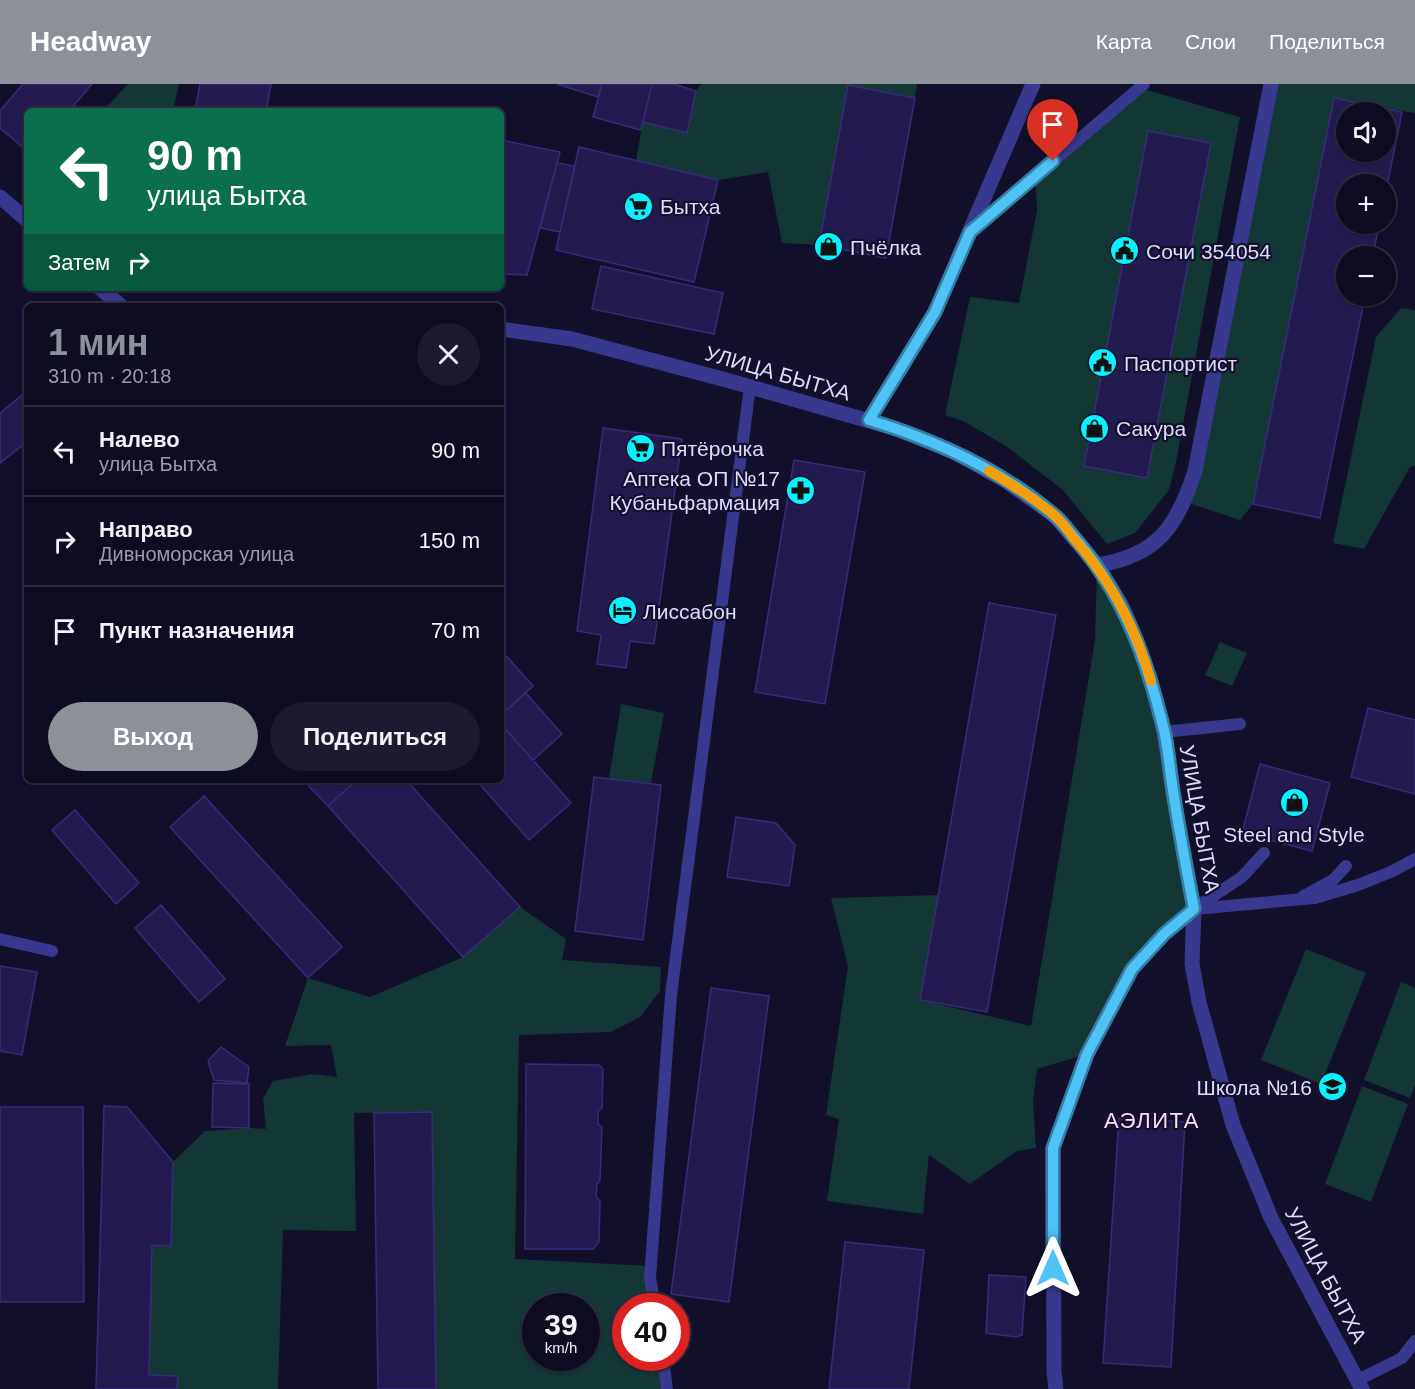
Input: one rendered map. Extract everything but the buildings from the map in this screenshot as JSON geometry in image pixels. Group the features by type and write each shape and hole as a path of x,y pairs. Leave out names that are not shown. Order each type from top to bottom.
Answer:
{"street":[{"path":"869,420 935,312 1033,84"},
{"path":"1097,565 1120,562 1145,550 1166,532 1185,502 1197,459 1271,84"},
{"path":"0,197 24,217"},
{"path":"104,291 118,303"},
{"name":"УЛИЦА БЫТХА","path":"504,329 573,339 750,386 897,429 954,452 1006,481 1055,516 1097,565 1122,606 1137,641 1150,678 1164,732 1194,909 1192,964 1199,1002 1233,1125 1271,1218 1360,1384"},
{"path":"1056,1389 1053,1148 1087,1054 1132,969 1164,934 1194,909"}],"lane":[{"path":"970,232 1144,84"},
{"path":"653,1293 650,1278 671,995 750,386"},
{"path":"1164,732 1240,723"},
{"path":"1194,909 1242,877 1264,853"},
{"path":"1194,909 1315,898 1358,885 1415,859"},
{"path":"1295,900 1333,879 1346,866"},
{"path":"0,939 52,951"},
{"path":"1360,1384 1402,1358 1415,1341"},
{"path":"665,1371 667,1389"}],"green space":[{"path":"128,84 179,84 174,108 106,108"},
{"path":"701,84 917,84 915,98 848,86 819,245 782,243 768,172 718,180 636,160 643,122 686,132 696,91"},
{"path":"1271,84 1415,84 1415,113 1396,110 1396,102 1351,102 1334,99 1253,504 1240,520 1185,502"},
{"path":"1140,88 1240,117 1169,490 1135,533 1107,544 1063,490 1006,446 963,421 945,415 970,297 1019,303 1037,210 1035,176"},
{"path":"1401,308 1415,310 1415,466 1410,467 1364,549 1333,543 1376,337"},
{"path":"1097,565 1137,641 1194,909 1132,969 1087,1054 1037,1069 1033,1102 1036,1148 1017,1151 970,1184 929,1155 923,1214 827,1201 839,1119 826,1115 848,966 831,898 939,895 921,1000 1031,1026 1095,640"},
{"path":"1220,642 1247,653 1232,686 1205,675"},
{"path":"621,704 664,713 651,783 609,779"},
{"path":"520,907 566,939 562,960 661,967 660,991 640,1017 611,1032 519,1035 515,1259 651,1266 654,1293 612,1293 612,1371 665,1371 667,1389 436,1389 432,1112 354,1113 356,1231 283,1230 278,1389 177,1389 177,1376 149,1375 152,1245 171,1246 173,1162 205,1131 266,1129 263,1099 273,1081 313,1074 337,1077 331,1045 285,1046 308,978 370,997 463,957"},
{"path":"1306,949 1366,973 1321,1084 1261,1060"},
{"path":"1401,982 1415,988 1415,1085 1410,1098 1364,1080"},
{"path":"1362,1086 1408,1104 1371,1202 1325,1184"}],"slow traffic":[{"path":"989,471 1055,516 1097,565 1122,606 1151,681"}],"place":[{"name":"Бытха","path":"639,206"},
{"name":"Пчёлка","path":"829,247"},
{"name":"Сочи 354054","path":"1125,251"},
{"name":"Паспортист","path":"1103,363"},
{"name":"Сакура","path":"1095,428"},
{"name":"Пятёрочка","path":"640,448"},
{"name":"Аптека ОП №17 Кубаньфармация","path":"801,490"},
{"name":"Лиссабон","path":"622,611"},
{"name":"Steel and Style","path":"1294,803"},
{"name":"Школа №16","path":"1333,1087"}],"district":[{"name":"АЭЛИТА","path":"1152,1120"}],"route":[{"path":"1053,161 970,232 935,312 869,420 954,452 1006,481 1055,516 1097,565 1122,606 1150,678 1164,732 1194,909 1164,934 1132,969 1087,1054 1053,1148 1053,1268"}]}
